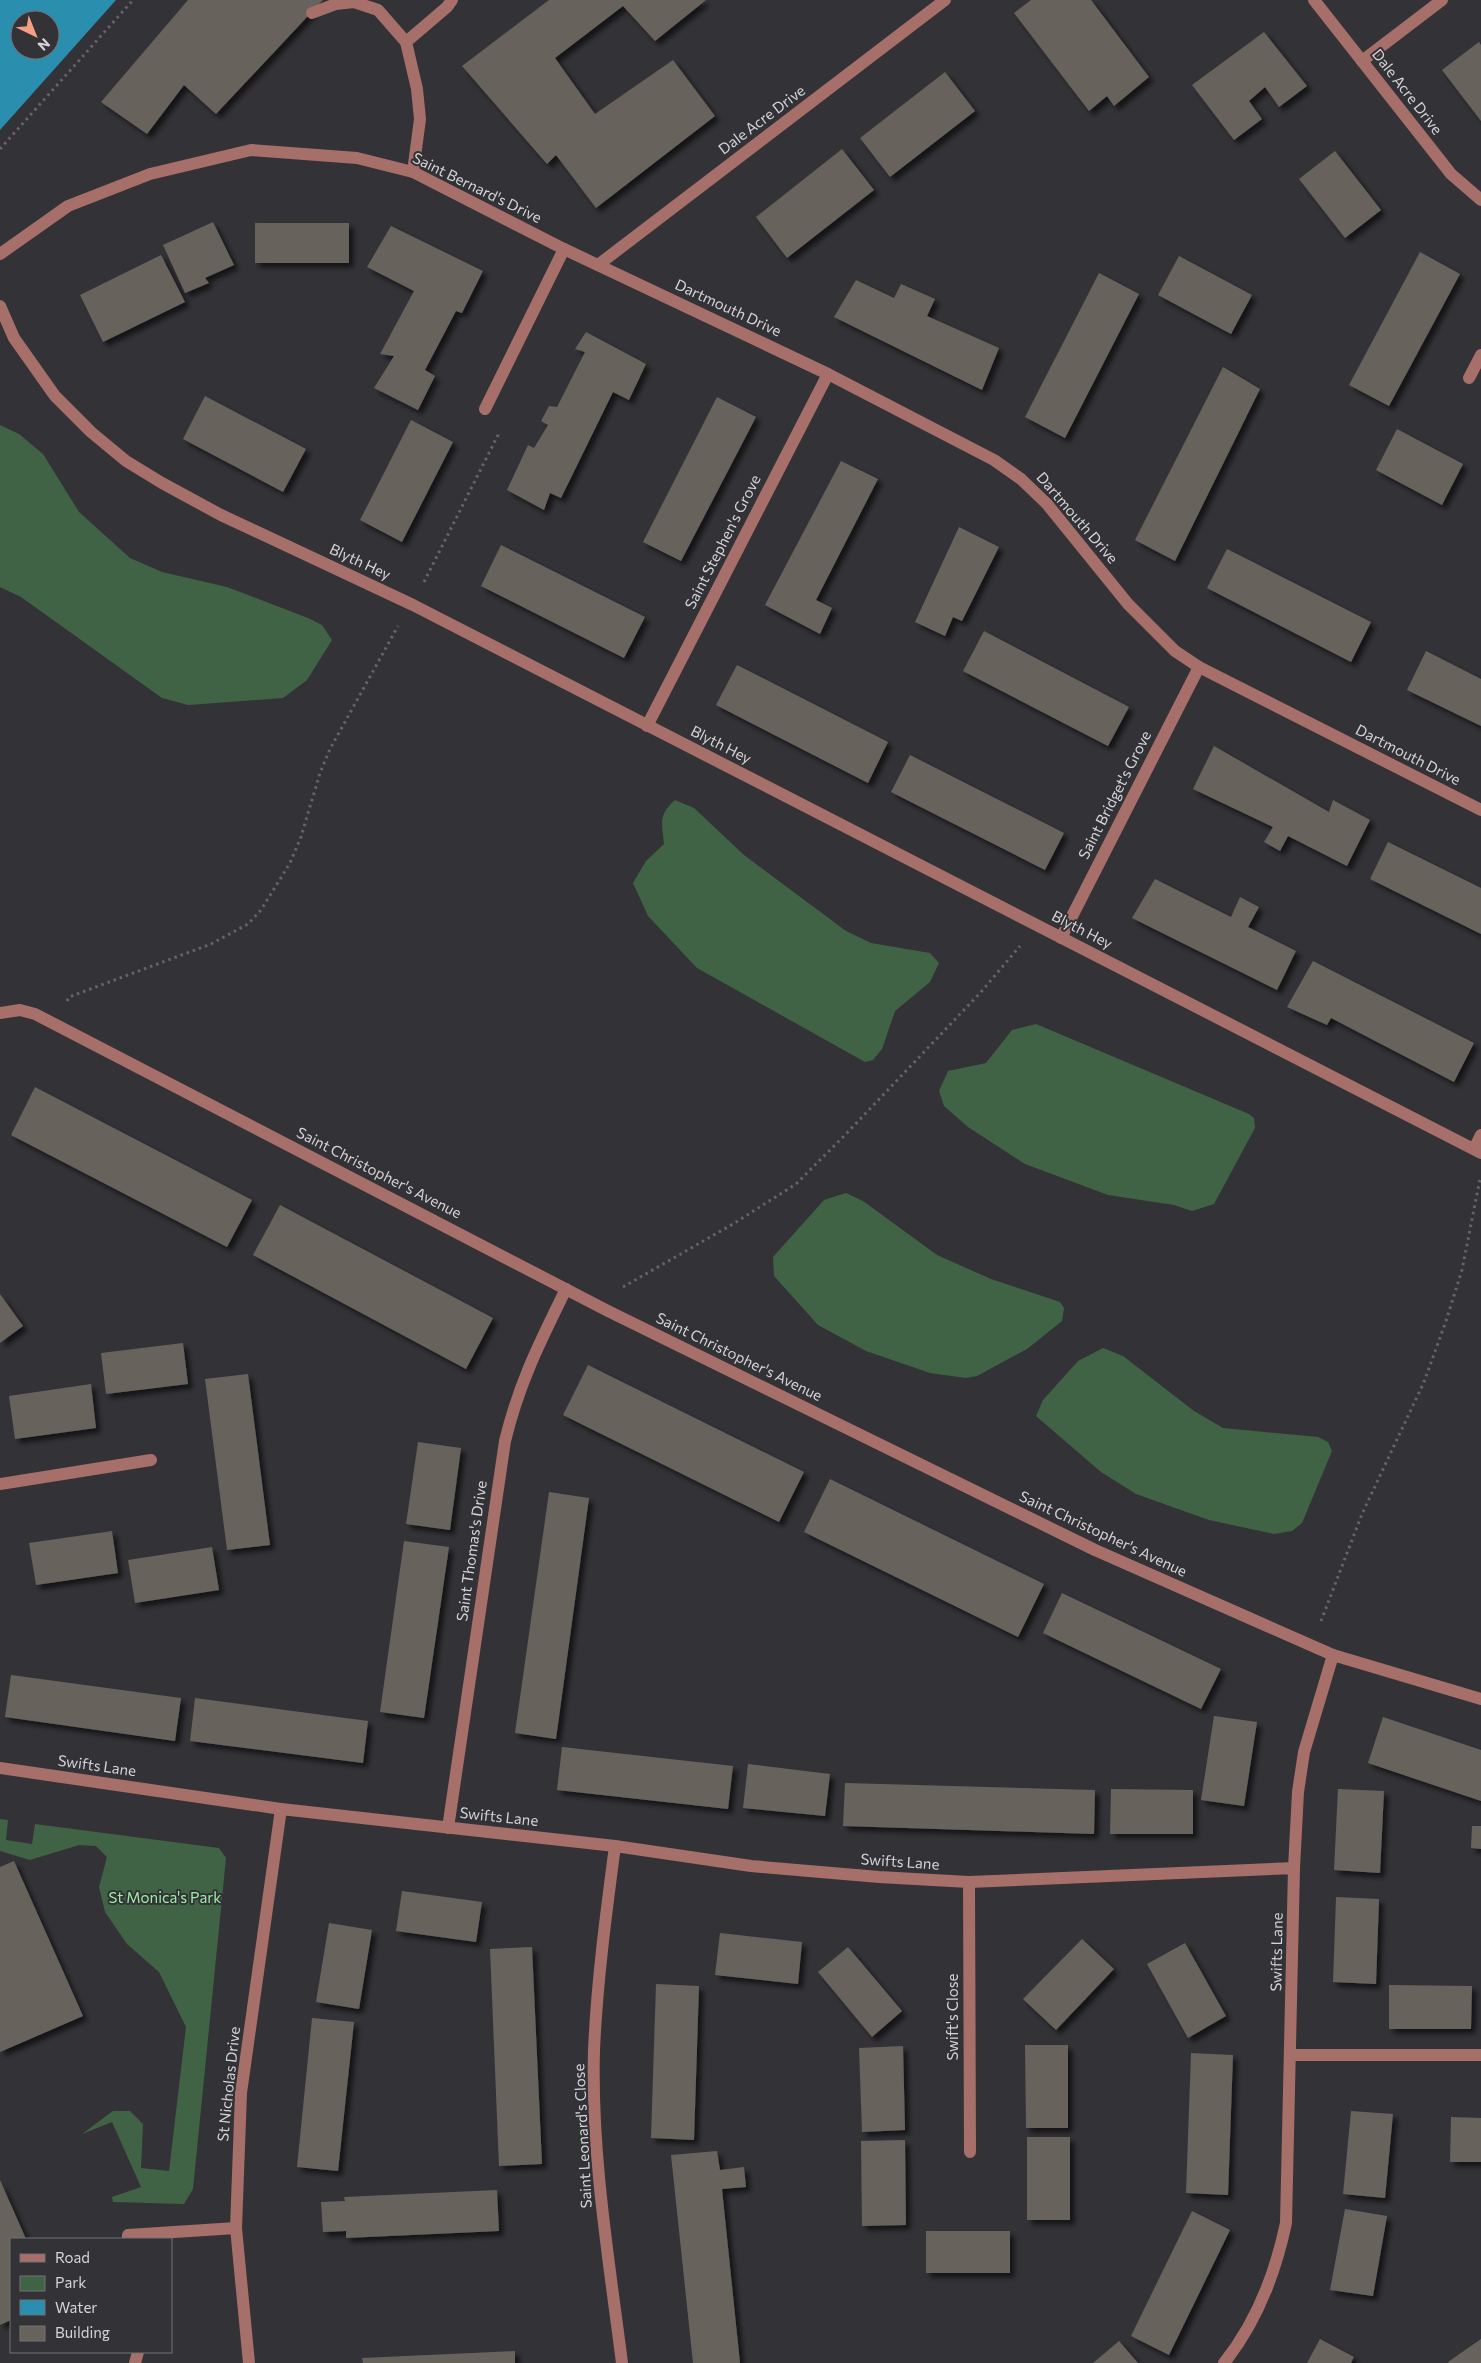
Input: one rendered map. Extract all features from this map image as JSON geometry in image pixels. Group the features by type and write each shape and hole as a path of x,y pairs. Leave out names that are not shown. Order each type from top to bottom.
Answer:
{"street":[{"path":"406,42 447,7 452,0"},
{"name":"Dale Acre Drive","path":"598,265 945,0"},
{"name":"Dale Acre Drive","path":"1314,0 1451,174 1481,200"},
{"path":"1362,61 1442,0"},
{"path":"312,13 336,4 354,2 378,10 406,42 417,89 420,119 413,172"},
{"name":"Saint Bernard's Drive","path":"0,254 68,206 150,174 251,150 357,158 413,172 598,265"},
{"path":"485,408 564,249"},
{"name":"Dartmouth Drive","path":"598,265 828,374 994,460 1021,479 1047,504 1128,604 1175,651 1198,667 1481,810"},
{"name":"Blyth Hey","path":"0,306 14,338 55,396 91,432 126,461 221,515 411,604 1477,1151"},
{"path":"1469,378 1481,355"},
{"name":"Saint Stephen's Grove","path":"647,726 828,374"},
{"name":"Saint Bridget's Grove","path":"1060,938 1198,667"},
{"name":"Saint Christopher's Avenue","path":"0,1013 20,1010 35,1014 54,1023 608,1311 1095,1550 1333,1655 1481,1699"},
{"path":"1477,1151 1481,1135"},
{"name":"Saint Thomas's Drive","path":"448,1828 505,1441 514,1403 530,1363 566,1289"},
{"path":"0,1484 151,1460"},
{"path":"1294,1868 1298,1792 1304,1752 1333,1655"},
{"name":"Swifts Lane","path":"0,1768 281,1809 615,1846 751,1866 879,1877 969,1882 1294,1868 1286,2223 1278,2262 1270,2286 1253,2319 1224,2363"},
{"name":"St Nicholas Drive","path":"249,2363 236,2228 241,2094 281,1809"},
{"name":"Saint Leonard's Close","path":"615,1846 594,2050 599,2165 622,2363"},
{"name":"Swift's Close","path":"969,1882 970,2152"},
{"path":"1291,2055 1481,2055"},
{"path":"128,2238 128,2235 236,2228"}],"path":[{"path":"0,148 133,0"},
{"path":"54,1023 69,997 212,944 248,924 274,892 301,837 320,774 330,750 392,641 498,435 485,408"},
{"path":"608,1311 623,1287 733,1224 796,1184 981,992 1015,952 1035,924"},
{"path":"1312,1646 1362,1514 1424,1382 1446,1322 1462,1270 1481,1173"}],"green space":[{"path":"0,425 19,434 43,454 79,512 130,558 162,572 227,587 322,625 332,640 307,680 283,698 188,705 162,698 21,597 0,587"},
{"path":"675,800 694,808 744,855 846,931 871,943 930,953 939,963 930,982 895,1011 882,1049 873,1060 865,1062 697,968 648,916 633,883 646,861 664,844 662,820 666,810"},
{"path":"1036,1024 1249,1114 1254,1118 1255,1128 1214,1204 1192,1211 1174,1205 1108,1195 1025,1164 968,1127 944,1106 939,1091 948,1071 986,1063 1012,1030"},
{"path":"846,1193 863,1201 937,1255 991,1279 1060,1302 1064,1308 1062,1321 1027,1349 977,1376 966,1378 930,1373 866,1351 818,1325 774,1276 773,1257 824,1200"},
{"path":"1103,1348 1123,1356 1194,1411 1223,1428 1318,1437 1328,1442 1332,1451 1302,1523 1292,1531 1274,1534 1209,1520 1136,1494 1101,1472 1036,1416 1043,1400 1078,1361"},
{"name":"St Monica's Park","path":"0,1819 8,1820 6,1840 32,1844 35,1824 219,1848 226,1858 193,2189 184,2204 113,2202 112,2197 141,2187 112,2122 82,2134 113,2111 130,2111 143,2124 141,2168 169,2171 186,2027 159,1972 127,1944 105,1912 99,1887 107,1857 96,1846 79,1845 30,1860 0,1851"}],"water":[{"path":"0,0 116,0 0,130"}],"building":[{"path":"188,0 323,0 216,114 184,85 147,134 101,102"},
{"path":"549,0 706,0 655,41 623,6 555,58 595,114 673,60 715,116 596,208 556,155 547,164 462,66"},
{"path":"1031,0 1091,0 1149,77 1114,106 1107,96 1089,111 1014,13"},
{"path":"1264,32 1307,86 1279,107 1265,87 1249,101 1262,119 1234,140 1192,85"},
{"path":"1479,42 1481,45 1481,121 1442,70"},
{"path":"945,72 975,111 890,177 860,138"},
{"path":"842,149 874,190 787,258 756,217"},
{"path":"1335,151 1381,210 1345,238 1299,179"},
{"path":"213,222 234,265 205,278 209,283 185,293 163,245"},
{"path":"255,223 349,223 349,263 255,263"},
{"path":"391,226 483,271 462,313 456,311 425,370 435,376 418,410 374,388 394,356 380,354 414,291 367,267"},
{"path":"1420,252 1460,274 1389,406 1349,385"},
{"path":"161,255 185,302 103,342 80,295"},
{"path":"1179,256 1252,295 1231,334 1158,295"},
{"path":"1099,273 1139,294 1065,438 1025,417"},
{"path":"856,280 894,298 901,284 935,299 927,316 999,348 982,390 834,317"},
{"path":"586,332 646,364 629,400 613,392 561,498 550,493 544,510 507,490 528,445 534,448 548,425 541,421 549,406 557,407 585,352 575,349"},
{"path":"1223,367 1260,389 1175,561 1135,540"},
{"path":"205,396 306,449 283,492 183,439"},
{"path":"717,397 756,417 681,561 643,542"},
{"path":"411,420 453,442 402,542 360,520"},
{"path":"1397,429 1463,464 1442,505 1376,470"},
{"path":"841,461 878,479 816,600 832,608 820,634 765,605"},
{"path":"959,527 999,547 962,621 953,617 945,636 915,622"},
{"path":"501,545 645,617 624,658 481,586"},
{"path":"1227,549 1371,622 1351,662 1207,588"},
{"path":"984,631 1129,707 1108,746 963,671"},
{"path":"1426,651 1481,679 1481,726 1407,690"},
{"path":"737,665 888,742 868,783 716,705"},
{"path":"1214,746 1329,812 1333,800 1370,820 1347,866 1288,836 1280,851 1264,842 1273,827 1193,789"},
{"path":"910,755 1064,833 1045,870 891,792"},
{"path":"1388,842 1481,888 1481,934 1370,879"},
{"path":"1155,879 1231,917 1240,897 1259,907 1248,927 1296,951 1277,990 1132,918"},
{"path":"1313,961 1474,1043 1454,1082 1331,1018 1327,1025 1287,1007"},
{"path":"35,1087 252,1200 227,1247 11,1135"},
{"path":"280,1205 493,1318 466,1369 253,1255"},
{"path":"0,1294 23,1326 0,1343"},
{"path":"183,1343 188,1384 106,1394 101,1353"},
{"path":"588,1365 804,1472 779,1522 563,1415"},
{"path":"248,1374 270,1545 227,1550 205,1379"},
{"path":"91,1384 96,1428 15,1439 9,1396"},
{"path":"418,1442 461,1448 450,1530 406,1524"},
{"path":"830,1479 1044,1584 1018,1637 804,1532"},
{"path":"549,1492 589,1498 556,1739 515,1733"},
{"path":"112,1531 118,1573 36,1585 29,1543"},
{"path":"404,1541 449,1547 424,1718 380,1712"},
{"path":"212,1547 219,1590 135,1603 128,1560"},
{"path":"1062,1593 1221,1669 1201,1709 1043,1633"},
{"path":"11,1675 181,1698 175,1741 5,1717"},
{"path":"195,1698 368,1721 363,1763 190,1741"},
{"path":"1214,1716 1257,1722 1244,1806 1201,1800"},
{"path":"1383,1717 1481,1750 1481,1801 1368,1763"},
{"path":"562,1747 733,1766 728,1809 557,1790"},
{"path":"748,1764 830,1774 825,1816 743,1808"},
{"path":"845,1783 1095,1790 1094,1834 843,1826"},
{"path":"1111,1789 1193,1790 1193,1834 1110,1834"},
{"path":"1338,1789 1384,1791 1380,1873 1334,1870"},
{"path":"1472,1826 1481,1826 1481,1849 1471,1848"},
{"path":"14,1861 83,2016 0,2052 0,1867"},
{"path":"402,1891 482,1902 476,1942 396,1931"},
{"path":"1336,1897 1379,1899 1376,1984 1333,1982"},
{"path":"329,1923 372,1930 359,2009 316,2002"},
{"path":"720,1933 802,1942 798,1984 715,1975"},
{"path":"1082,1939 1114,1969 1056,2030 1023,1999"},
{"path":"1185,1943 1226,2016 1188,2038 1147,1964"},
{"path":"532,1947 542,2164 499,2166 490,1949"},
{"path":"848,1947 902,2011 872,2037 818,1972"},
{"path":"656,1984 699,1986 694,2140 651,2138"},
{"path":"1389,1985 1472,1986 1471,2029 1389,2029"},
{"path":"312,2018 354,2022 338,2171 297,2167"},
{"path":"1025,2045 1068,2045 1068,2128 1026,2128"},
{"path":"903,2046 905,2130 862,2132 859,2048"},
{"path":"1191,2053 1233,2055 1228,2195 1186,2193"},
{"path":"1351,2111 1393,2114 1385,2198 1343,2194"},
{"path":"1451,2117 1481,2118 1481,2162 1450,2162"},
{"path":"1027,2137 1070,2137 1070,2220 1027,2220"},
{"path":"905,2140 906,2225 862,2226 861,2141"},
{"path":"717,2151 720,2170 744,2167 746,2187 722,2189 740,2363 693,2363 671,2155"},
{"path":"0,2180 26,2238 10,2238 10,2320 0,2325"},
{"path":"497,2190 499,2231 346,2238 346,2231 323,2232 321,2202 345,2201 344,2197"},
{"path":"1345,2209 1387,2216 1373,2296 1330,2290"},
{"path":"1192,2211 1230,2230 1169,2355 1131,2336"},
{"path":"926,2231 1010,2231 1010,2273 926,2273"},
{"path":"1320,2339 1354,2357 1351,2363 1307,2363"},
{"path":"1481,2339 1481,2363 1448,2362"},
{"path":"1119,2341 1138,2363 1093,2363"},
{"path":"515,2351 515,2363 363,2363 362,2358"}]}
